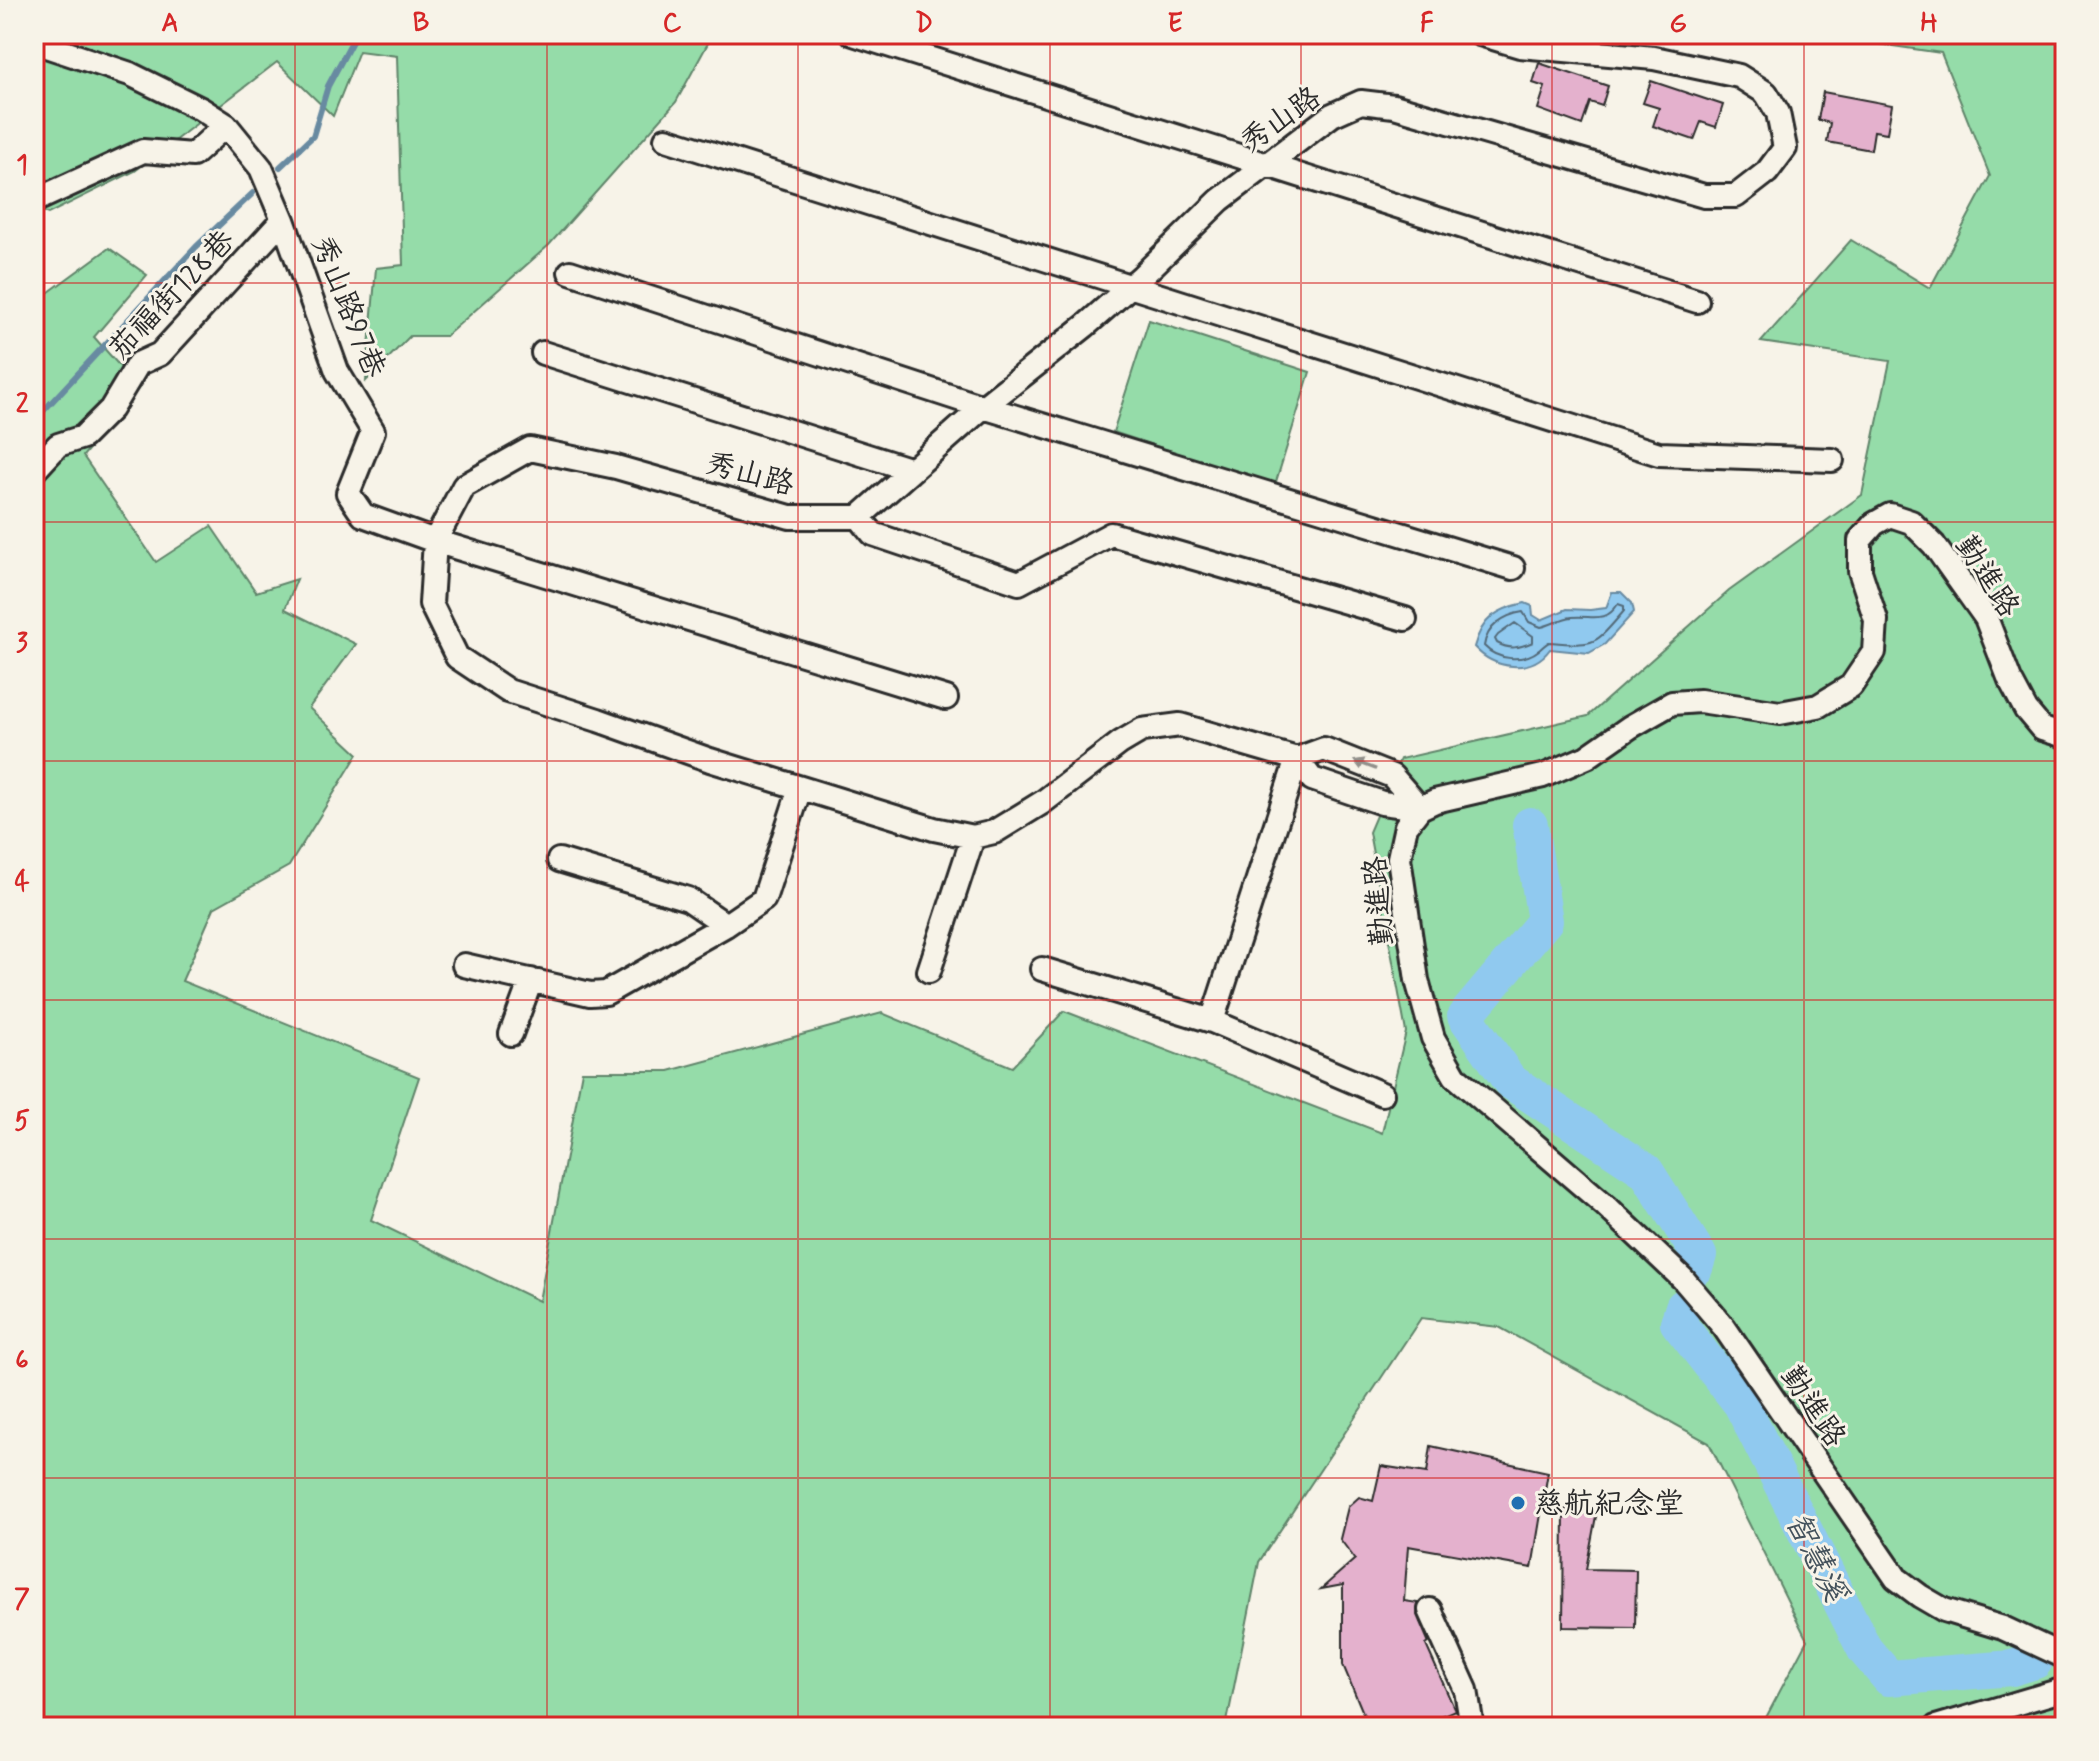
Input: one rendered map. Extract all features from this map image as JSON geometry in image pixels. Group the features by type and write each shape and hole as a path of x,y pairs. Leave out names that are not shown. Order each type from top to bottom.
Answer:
{"street":[{"path":"853,34 1697,301"},
{"name":"秀山路","path":"973,837 934,829 710,760 508,691 457,657 431,604 435,541 464,486 530,449 616,467 790,517 859,517 983,407 1132,285 1220,200 1332,115 1361,102 1394,106 1704,196 1736,196 1767,172 1785,148 1778,113 1766,93 1739,76 1654,58 1520,46 1480,34"},
{"path":"34,42 130,74 201,109 226,125 261,168 283,220"},
{"path":"34,201 143,151 193,155 226,125"},
{"path":"666,139 1659,454 1832,460"},
{"name":"茄福街128巷","path":"34,471 58,445 83,437 111,409 138,364 160,354 283,220"},
{"name":"秀山路97巷","path":"283,220 337,371 373,431 348,493 363,515 435,541"},
{"path":"570,272 983,407 1513,568"},
{"path":"543,353 912,470"},
{"name":"勤進路","path":"2065,736 2042,729 2026,710 2010,680 1986,618 1934,545 1911,522 1890,515 1874,524 1860,540 1860,571 1876,620 1874,652 1851,686 1818,706 1780,713 1700,701 1672,703 1587,757 1543,776 1435,801 1420,808 1406,826 1399,858 1417,980 1433,1038 1455,1076 1606,1206 1683,1279 1724,1327 1896,1578 1944,1610 2003,1628 2065,1657"},
{"path":"859,517 873,534 1019,583 1111,534 1405,619"},
{"path":"435,541 946,698"},
{"path":"929,971 973,837 994,832 1043,802 1120,743 1142,730 1180,725 1297,759 1324,749 1392,776 1420,808"},
{"path":"1297,759 1312,779 1382,803 1420,808"},
{"path":"1212,1021 1297,759"},
{"path":"464,965 590,994 606,993 726,925 764,899 800,788"},
{"path":"559,860 688,899 726,925"},
{"path":"1042,969 1212,1021 1382,1094"},
{"path":"511,1034 531,980"},
{"path":"1430,1610 1466,1690 1472,1727"},
{"path":"1936,1727 2065,1689"}],"green space":[{"path":"34,34 713,34 676,102 549,245 446,336 410,336 366,381 376,268 403,265 397,56 359,51 333,116 277,62 135,171 48,214 34,208"},
{"path":"1810,34 2065,34 2065,1727 1761,1727 1807,1640 1709,1443 1499,1327 1421,1318 1259,1562 1226,1727 34,1727 34,303 109,248 147,275 94,337 139,388 83,456 156,562 211,526 256,592 297,579 285,609 356,644 309,708 358,754 289,866 214,908 182,981 419,1077 371,1220 539,1301 582,1071 669,1071 882,1013 1012,1067 1064,1011 1382,1133 1406,1032 1369,832 1400,759 1588,716 1729,591 1862,495 1890,361 1761,342 1851,240 1930,288 1990,176 1941,53"},
{"path":"1149,320 1310,372 1275,485 1113,432"}],"water":[{"path":"1612,592 1621,592 1632,603 1634,612 1605,644 1589,653 1550,649 1533,663 1512,666 1492,660 1474,647 1486,622 1506,608 1525,603 1532,606 1533,615 1541,620 1567,609 1606,608"}],"building":[{"path":"1539,63 1608,86 1602,106 1590,102 1582,125 1538,109 1545,87 1533,83"},
{"path":"1651,81 1723,105 1716,127 1701,122 1694,140 1653,126 1659,108 1643,103"},
{"path":"1823,92 1892,105 1887,133 1874,131 1871,150 1827,142 1830,123 1818,120"},
{"path":"1431,1446 1548,1472 1532,1568 1408,1546 1404,1601 1418,1603 1417,1615 1429,1643 1426,1645 1455,1710 1416,1727 1369,1727 1343,1665 1343,1585 1321,1589 1355,1559 1340,1539 1348,1507 1359,1497 1373,1501 1381,1466 1427,1473"},
{"path":"1564,1509 1596,1516 1586,1569 1636,1570 1635,1628 1563,1627"}],"waterway":[{"path":"280,167 313,136 328,86 356,34"},
{"path":"34,421 196,247 253,193"},
{"name":"智慧溪","path":"1530,825 1545,921 1465,1016 1510,1081 1646,1171 1699,1255 1695,1268"},
{"name":"智慧溪","path":"1683,1307 1678,1323 1741,1404 1865,1650 1889,1678 2012,1668 2035,1661"}],"place":[{"name":"慈航紀念堂","path":"1518,1503"}]}
